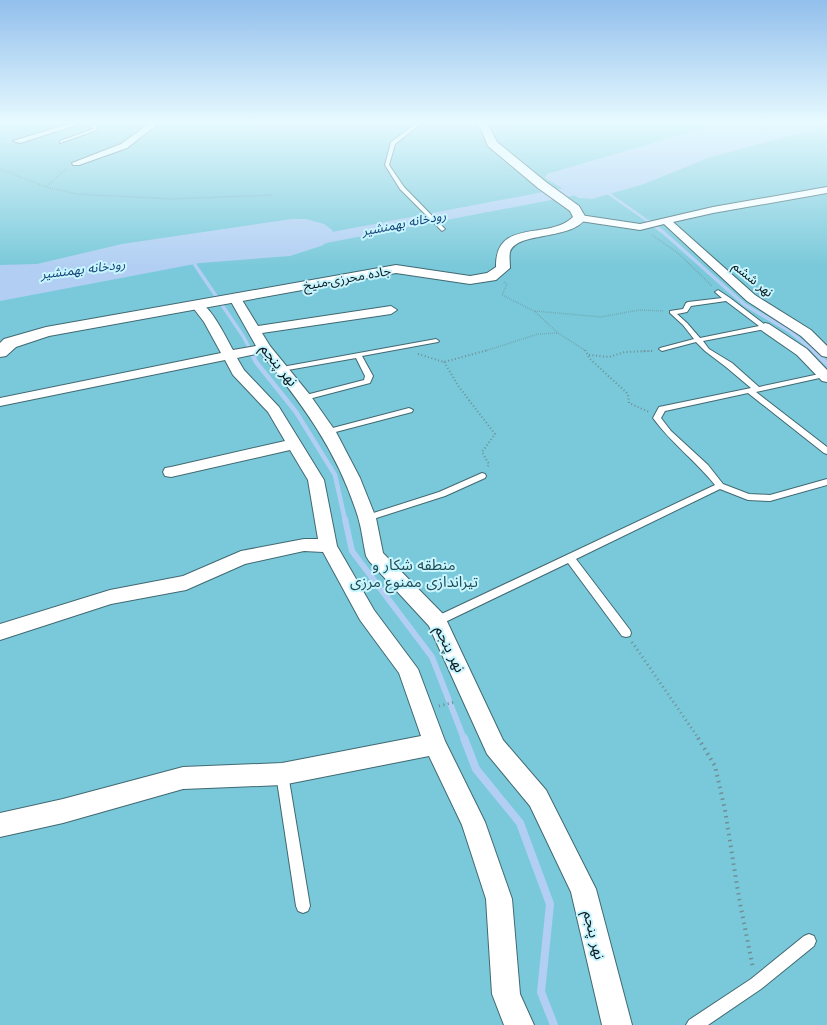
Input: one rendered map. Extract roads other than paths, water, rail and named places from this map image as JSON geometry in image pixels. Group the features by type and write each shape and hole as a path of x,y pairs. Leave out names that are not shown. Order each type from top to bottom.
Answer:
{"main road":[{"path":"524,171 575,209 580,218"},
{"name":"جاده محرزی-منیخ","path":"203,304 396,269 470,280 491,277 503,268 504,250 509,244 525,237 574,224 580,218"},
{"path":"5,347 46,332 203,304"}],"street":[{"path":"580,218 643,226 713,210 827,190"},
{"name":"نهر ششم","path":"663,222 751,298 806,333 827,353"},
{"name":"نهر پنجم","path":"232,298 258,343 282,369 305,398 328,432 352,478 367,518 375,556 437,621 495,747 538,798 583,889 617,1025"},
{"path":"203,304 210,321 236,354 238,372 274,410 316,480 328,546 367,614 408,669 435,744 473,822 499,900 506,994 519,1025"},
{"path":"0,402 236,354 258,343 391,310"},
{"path":"765,327 802,352 825,377"},
{"path":"171,472 294,444"},
{"path":"0,632 110,597 186,583 241,558 304,545 328,546"},
{"path":"0,825 62,811 183,778 282,774 435,744"}],"lane":[{"path":"391,171 402,188 442,229"},
{"path":"718,292 765,327"},
{"path":"728,299 688,304 684,311 672,312 685,324 706,350 729,365 753,389 827,451"},
{"path":"662,349 698,340 765,327"},
{"path":"282,369 436,341"},
{"path":"305,398 367,381 369,376 358,355"},
{"path":"825,377 753,389 662,410 657,418 668,434 706,467 720,486 748,497 770,498 827,482"},
{"path":"328,432 409,410"},
{"path":"367,518 442,494 482,476"},
{"path":"437,621 720,486"},
{"path":"570,558 626,633"},
{"path":"282,774 303,906"},
{"path":"694,1025 756,984 809,941"}],"water":[{"path":"558,171 677,171 644,184 592,199 579,198 545,178 547,174"},
{"path":"292,219 306,219 324,224 332,230 334,235 333,239 321,246 290,256 200,263 0,301 0,265 37,264 122,244"}],"waterway":[{"name":"رودخانه بهمنشیر","path":"295,244 572,191 606,181"},
{"path":"605,191 649,222"},
{"path":"648,221 663,232 745,305 788,330 814,351"},
{"path":"191,259 243,336 251,351"},
{"path":"250,350 256,362 296,412 335,475 345,520"},
{"path":"814,351 827,364"},
{"path":"345,519 352,551 432,657 464,739"},
{"path":"464,738 476,769 520,823 550,904 541,992 554,1025"}],"park label":[{"name":"منطقه شکار و تیراندازی ممنوع مرزی","path":"414,574"}]}
